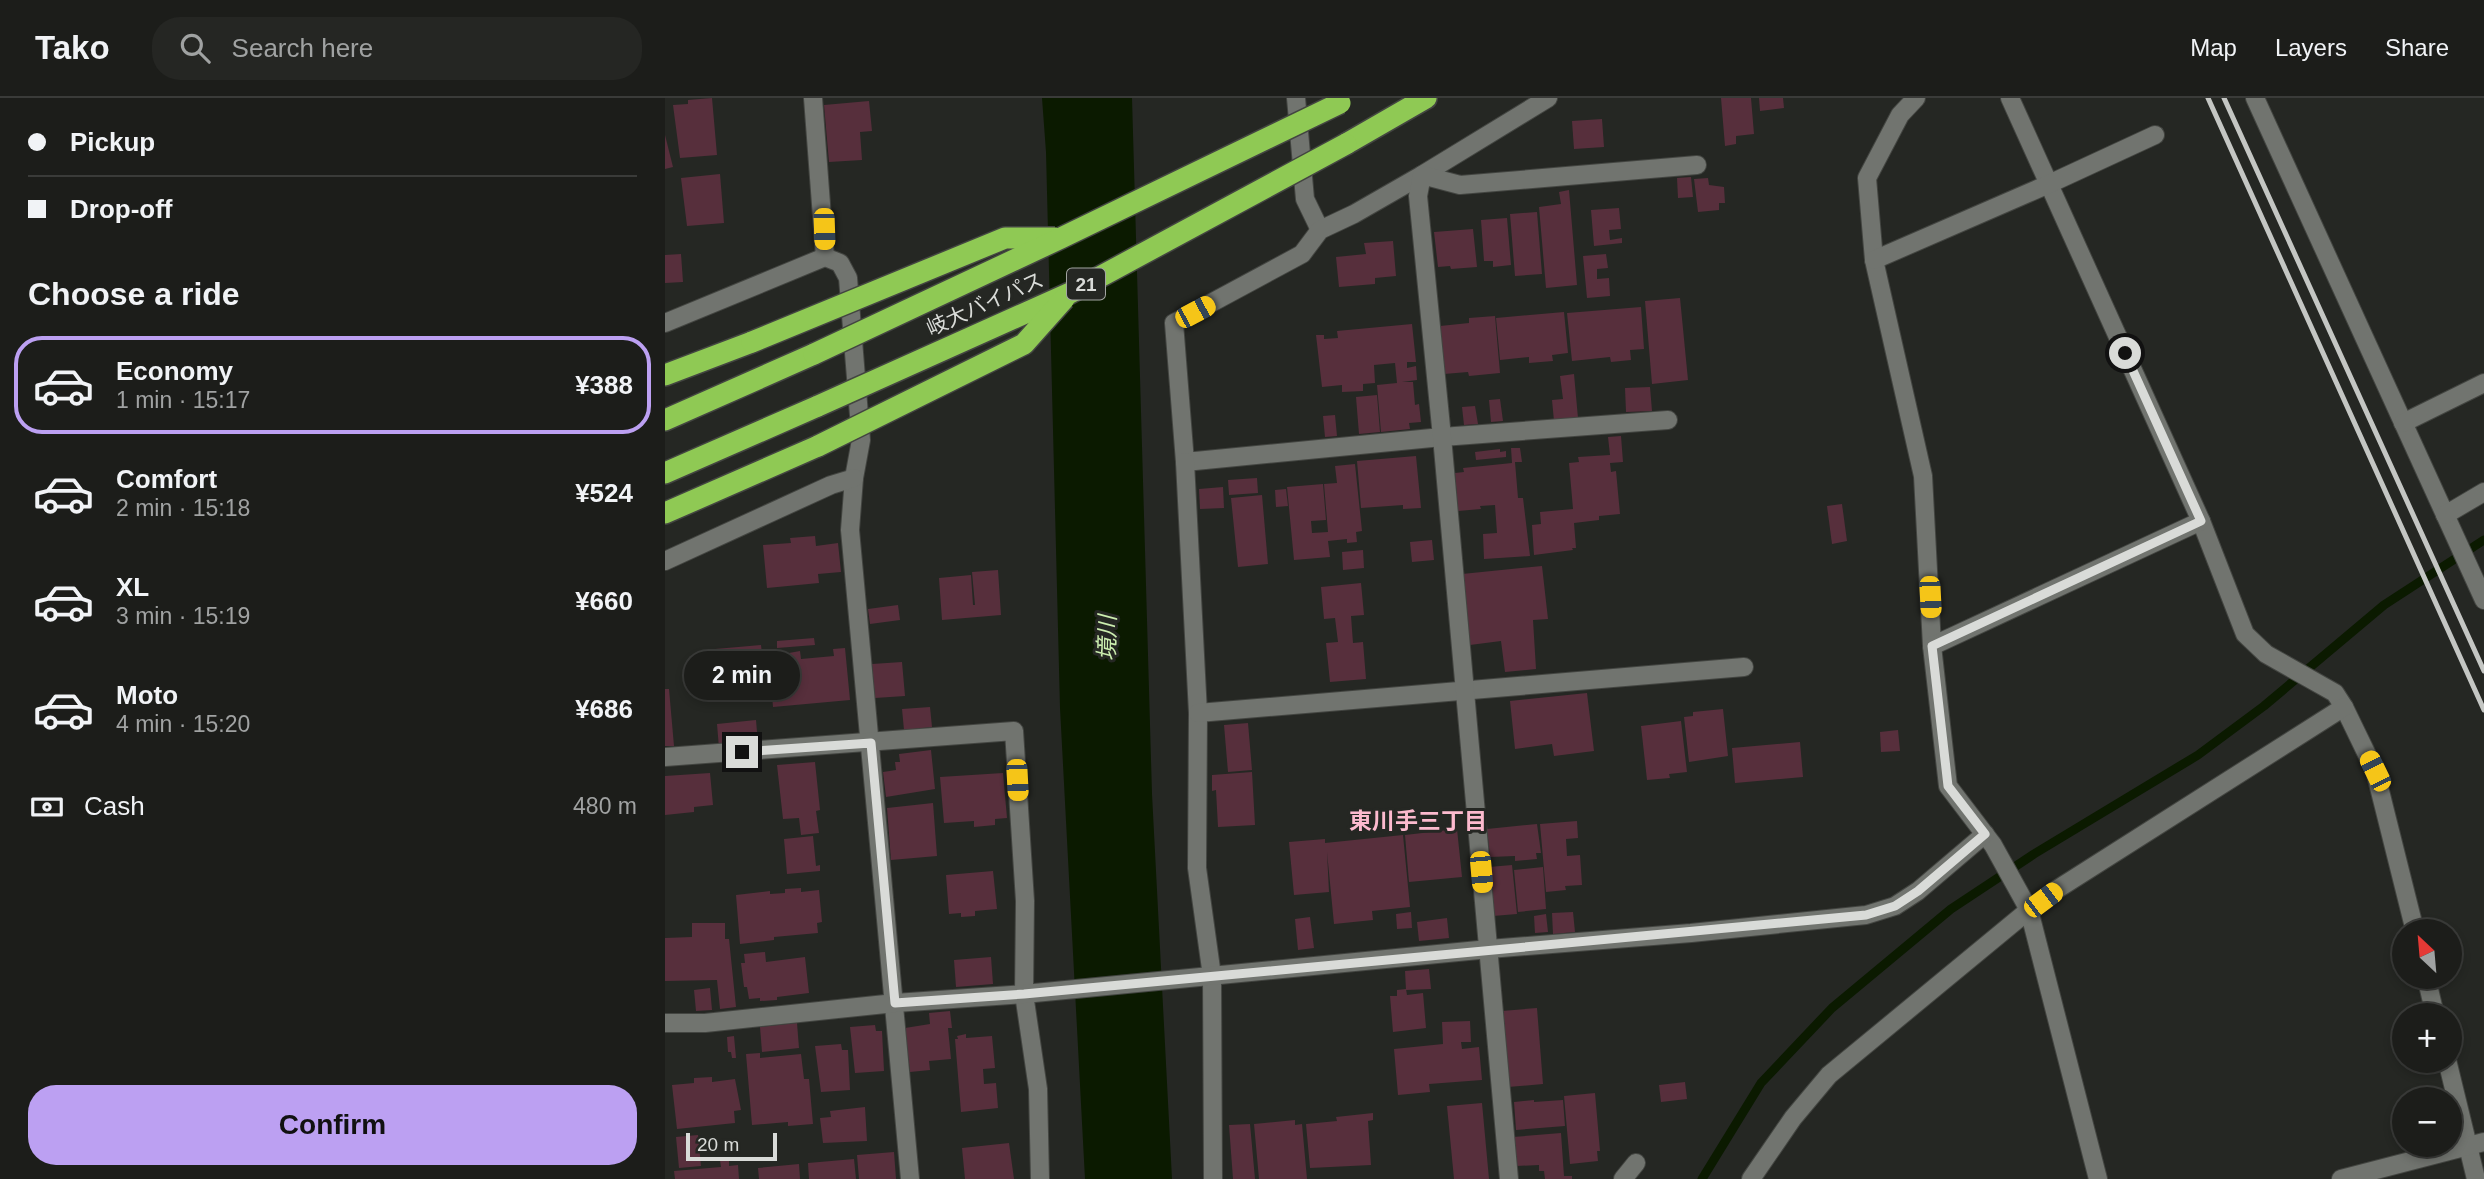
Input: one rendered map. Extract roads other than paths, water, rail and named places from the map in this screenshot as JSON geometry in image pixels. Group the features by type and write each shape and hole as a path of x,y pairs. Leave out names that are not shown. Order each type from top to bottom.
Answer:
{"highway":[{"name":"岐大バイパス","path":"665,473 1070,292 1346,144 1426,98"},
{"name":"岐大バイパス","path":"665,419 814,354 1062,238 1344,101"},
{"name":"21","path":"665,375 1005,238 1062,238"},
{"name":"21","path":"665,513 818,446 1024,344 1070,292"}],"street":[{"path":"814,98 825,257"},
{"path":"1296,98 1305,199 1320,230"},
{"path":"1213,1179 1212,976 1197,868 1198,713 1185,462 1174,323 1302,254 1320,230 1355,214 1548,98"},
{"path":"1916,98 1900,115 1867,178 1874,260 1923,475 1932,646 1948,786 1989,840 2026,904 2098,1179"},
{"path":"2011,98 2201,521 2245,634 2266,654 2339,700 2375,771 2412,919"},
{"path":"2255,98 2484,600"},
{"path":"1874,260 2155,135"},
{"path":"1422,175 1460,185 1697,165"},
{"path":"1422,175 1418,197 1509,1179"},
{"path":"665,323 825,257 840,263 848,278 862,440 854,478 850,530 910,1179"},
{"path":"2403,423 2484,383"},
{"path":"1185,462 1442,437 1668,420"},
{"path":"665,561 831,485 854,478"},
{"path":"2449,523 2484,492"},
{"path":"1932,646 2201,521"},
{"path":"1198,713 1744,667"},
{"path":"1751,1179 1793,1118 1829,1075 2026,904 2056,890 2339,700"},
{"path":"665,758 1014,731 1033,993 1040,1179"},
{"path":"665,1023 705,1023 895,1003 1033,993 1866,915 1895,906 1989,840"},
{"path":"2451,1073 2476,1144 2476,1179"},
{"path":"2341,1179 2476,1144"},
{"path":"1623,1179 1636,1163"}],"water":[{"name":"境川","path":"1042,98 1132,98 1152,794 1172,1179 1085,1179 1060,708 1046,152"}],"waterway":[{"path":"1702,1179 1761,1083 1832,1008 1951,909 2034,854 2198,755 2264,706 2384,605 2484,540"}],"railway":[{"path":"2208,98 2484,710"},
{"path":"2224,98 2484,671"}],"district":[{"name":"東川手三丁目","path":"1418,821"}]}
